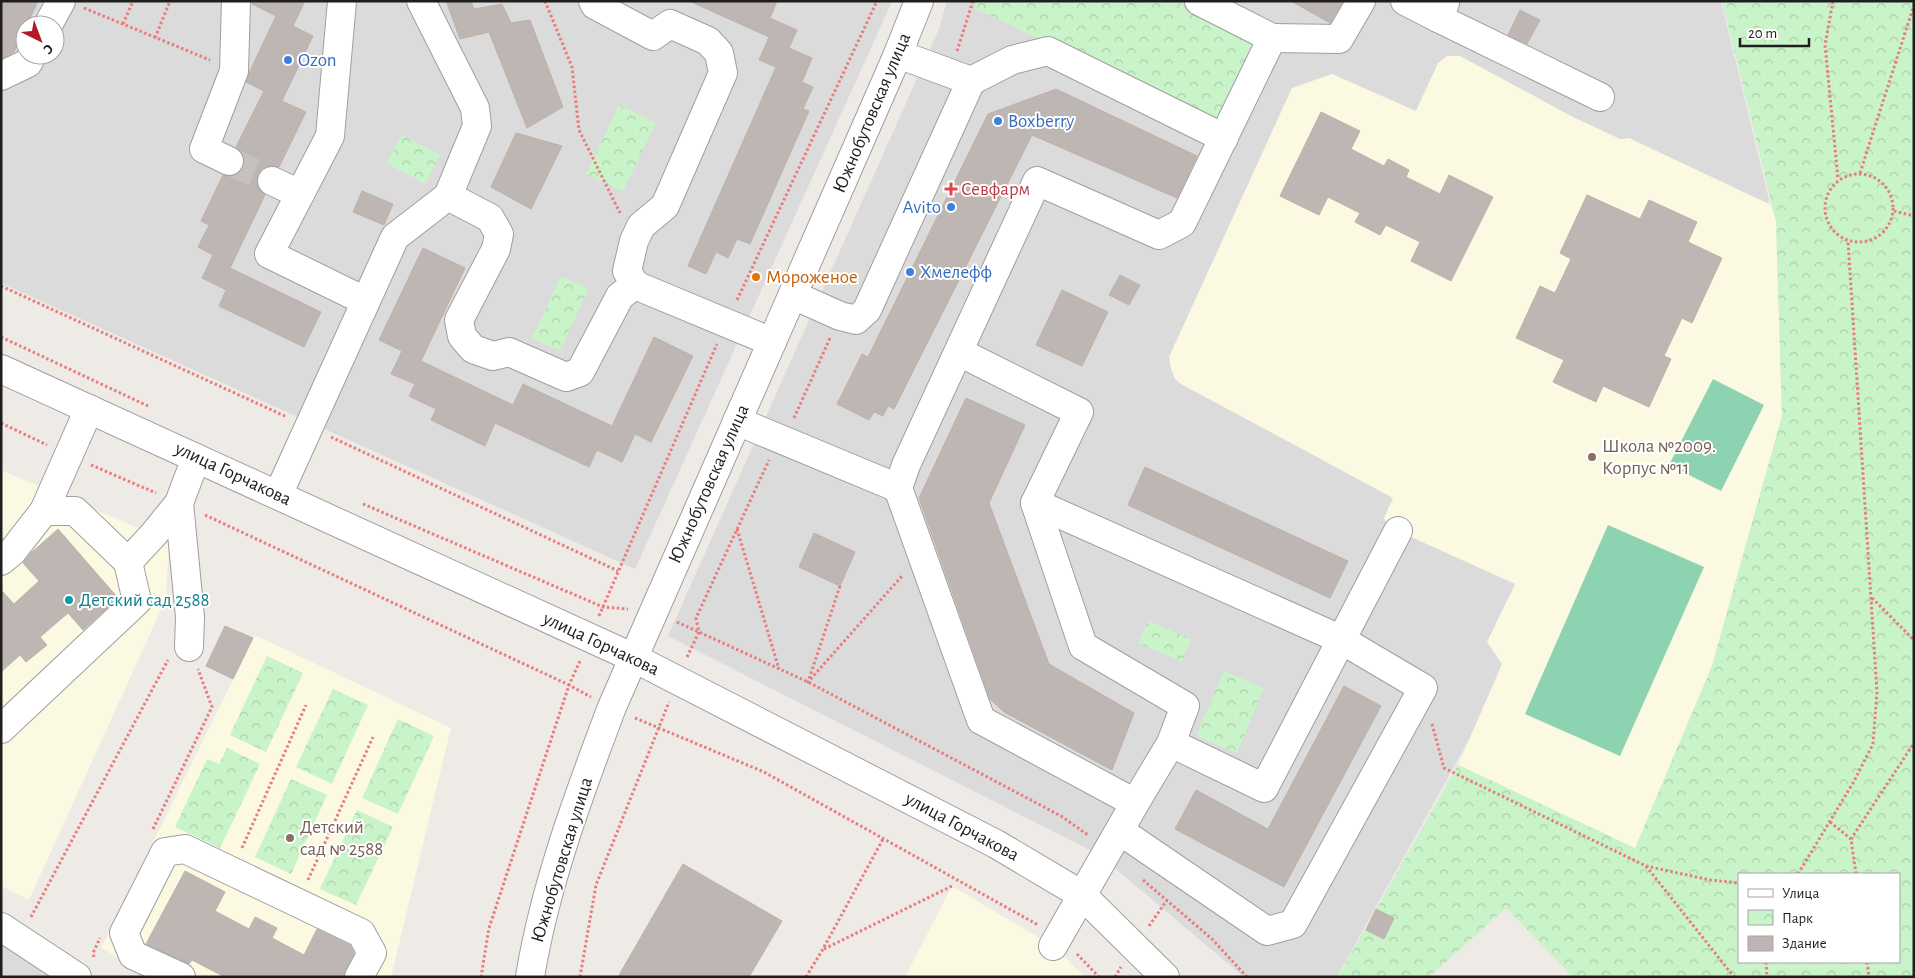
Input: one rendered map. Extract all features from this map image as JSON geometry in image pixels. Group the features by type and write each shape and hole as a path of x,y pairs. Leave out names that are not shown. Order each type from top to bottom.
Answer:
{"street":[{"path":"229,161 204,149 234,70 236,1"},
{"path":"342,1 330,136 269,254 365,302"},
{"path":"278,495 395,237 448,196 477,126 475,108 421,1"},
{"path":"593,1 595,5 653,36 670,24 708,40 719,53 723,73 665,206 640,226 634,241 627,271 635,285 772,342"},
{"name":"Южнобутовская улица","path":"530,977 537,935 578,796 612,707 898,54 918,1"},
{"path":"1199,1 1272,38 1338,38 1361,1"},
{"path":"1405,1 1442,10 1600,97"},
{"path":"58,15 69,3"},
{"path":"1136,803 981,720 898,488 906,465 1038,181 1159,235 1182,224 1272,38"},
{"path":"898,54 960,77 1012,60 1048,51 1224,138"},
{"path":"1,76 24,65"},
{"path":"793,295 840,316 856,320 867,310 960,77"},
{"path":"272,181 300,194"},
{"path":"448,196 490,218 499,234 496,248 459,320 462,336 473,349 493,356 509,352 566,377 580,372 620,296 635,285"},
{"path":"959,352 1079,412 1035,503 1083,646 1185,706 1171,743 1056,941"},
{"name":"улица Горчакова","path":"1,369 634,658 996,844 1082,895 1165,977"},
{"path":"1,561 12,552 44,511 89,409"},
{"path":"737,421 898,488"},
{"path":"128,562 180,503 196,458"},
{"path":"180,503 190,617 189,647"},
{"path":"1035,503 1340,639 1423,688 1293,924 1268,931 1120,831"},
{"path":"1,730 137,601 128,562 75,511 44,511"},
{"path":"1171,743 1264,788 1398,531"},
{"path":"181,977 133,955 124,933 165,852 185,849 360,933 372,953 359,977"},
{"path":"14,926 86,969"}],"path":[{"path":"123,24 134,1"},
{"path":"155,38 170,1"},
{"path":"545,1 572,67 579,130 634,241"},
{"path":"960,77 973,1"},
{"path":"1833,1 1825,45 1838,180"},
{"path":"69,3 234,70"},
{"path":"1860,173 1914,5"},
{"path":"1860,173 1872,175 1881,181 1891,195 1894,211 1886,228 1872,240 1861,242 1848,241 1831,229 1826,218 1824,206 1826,197 1838,180 1849,174 1860,173"},
{"path":"1894,211 1914,216"},
{"path":"1799,873 1853,783 1873,744 1878,692 1848,241"},
{"path":"580,977 596,885 660,728 677,680 699,632 696,618 770,456 784,440 840,316"},
{"path":"1,423 68,455 180,503 569,685 488,928 481,977"},
{"path":"737,528 780,669"},
{"path":"840,586 808,682 922,554"},
{"path":"1871,597 1914,640"},
{"path":"14,926 175,646 189,647 212,707 152,830"},
{"path":"1423,688 1444,768 1646,866 1710,880 1738,883"},
{"path":"232,871 306,705"},
{"path":"660,728 764,772 883,839 1056,941 1099,977"},
{"path":"298,903 372,737"},
{"path":"1856,873 1851,839 1914,743"},
{"path":"1830,822 1851,839"},
{"path":"806,977 883,839"},
{"path":"1646,866 1734,977"},
{"path":"823,949 952,886"},
{"path":"86,969 101,935"},
{"path":"1766,963 1767,977"},
{"path":"1867,963 1868,977"}],"shaded area":[{"path":"1,1 891,1 635,569 1,283"},
{"path":"947,1 1721,1 1769,200 1337,977 1244,977 1098,854 668,636 939,29"},
{"name":"Школа №2009. Корпус №11","path":"1447,56 1460,56 1571,116 1620,139 1629,138 1771,205 1776,221 1782,416 1712,666 1635,848 1458,765 1502,664 1487,642 1515,584 1389,527 1384,518 1393,498 1181,384 1175,379 1171,368 1169,357 1292,88 1332,74 1416,111 1438,63"},
{"path":"1,470 169,541 166,599 29,900 1,886"},
{"name":"Детский сад № 2588","path":"255,635 451,728 391,977 152,977 101,948"},
{"path":"952,886 1053,946 1085,977 905,977"},
{"path":"1,943 54,977 1,977"}],"green space":[{"path":"977,1 1173,1 1256,39 1216,123 974,8"},
{"path":"1722,1 1914,1 1914,977 1573,977 1506,908 1429,977 1338,977 1458,765 1635,848 1712,666 1782,416 1776,221"},
{"path":"619,105 656,123 623,191 586,174"},
{"path":"402,135 440,155 425,184 386,163"},
{"path":"561,276 588,289 560,351 532,338"},
{"path":"1713,379 1764,405 1721,491 1669,465"},
{"path":"1608,525 1704,567 1620,756 1525,714"},
{"path":"1148,621 1191,639 1182,662 1138,643"},
{"path":"267,656 303,673 266,752 230,735"},
{"path":"1224,671 1264,688 1237,753 1196,736"},
{"path":"333,689 368,705 332,784 296,767"},
{"path":"398,719 434,736 398,814 362,798"},
{"path":"227,748 260,764 220,848 175,827 207,759 219,764"},
{"path":"291,779 327,795 291,874 255,857"},
{"path":"357,810 393,827 356,905 320,889"}],"building":[{"path":"1,1 38,1 32,15 15,15 15,50 1,59"},
{"path":"252,1 305,1 293,26 313,36 282,101 306,112 279,167 270,166 263,168 258,174 257,183 265,195 230,268 321,312 304,347 219,306 226,290 202,278 213,255 198,247 209,225 201,221 223,175 230,177 237,174 243,167 245,160 242,153 236,147 264,91 246,82 276,16 252,4"},
{"path":"446,1 471,1 474,9 502,4 511,23 530,20 563,107 527,128 489,32 460,39"},
{"path":"689,1 777,1 770,18 797,30 789,48 812,58 802,82 813,87 803,109 809,111 750,244 737,239 728,258 716,252 706,274 688,266 776,67 759,60 769,37"},
{"path":"1291,1 1343,1 1330,23"},
{"path":"1520,10 1540,20 1527,44 1508,35"},
{"path":"1056,89 1197,156 1177,198 1032,135 894,409 888,406 883,416 874,412 869,420 837,404 862,354 868,357 988,114"},
{"path":"1321,112 1360,131 1351,149 1384,166 1388,159 1409,170 1406,177 1440,194 1449,175 1493,197 1451,281 1411,261 1420,242 1386,225 1380,235 1355,222 1360,213 1328,197 1319,215 1280,196"},
{"path":"516,133 562,146 531,209 491,187"},
{"path":"362,191 393,204 384,225 353,212"},
{"path":"1587,195 1640,219 1649,200 1697,222 1688,242 1722,258 1692,323 1682,318 1664,356 1671,359 1649,407 1603,386 1596,402 1553,382 1564,360 1516,338 1540,286 1555,293 1571,259 1560,253"},
{"path":"423,248 465,268 421,361 513,405 523,384 612,426 654,337 693,356 651,442 635,434 622,462 597,450 589,467 495,423 485,446 431,420 436,409 409,396 415,384 391,374 402,351 379,340"},
{"path":"1120,275 1140,285 1129,305 1109,295"},
{"path":"1062,290 1108,312 1082,366 1036,345"},
{"path":"966,398 1025,425 989,503 1049,664 1134,713 1112,770 1004,712 990,699 919,498"},
{"path":"1145,467 1348,561 1330,598 1128,505"},
{"name":"Детский сад 2588","path":"58,529 118,598 83,630 68,613 40,637 47,645 26,662 20,655 1,672 1,590 14,604 39,581 23,563 31,553"},
{"path":"814,533 855,552 840,586 799,567"},
{"path":"225,626 253,638 233,679 206,666"},
{"path":"1344,686 1381,706 1284,887 1175,829 1196,790 1268,829"},
{"path":"683,864 782,921 749,977 618,977"},
{"path":"185,871 225,892 215,911 249,929 255,917 277,928 272,938 304,955 317,929 350,945 354,953 343,977 225,977 192,960 189,964 146,944"},
{"path":"1376,909 1394,918 1384,939 1366,930"}],"tunnel":[{"path":"229,161 272,181"}],"place":[{"name":"Ozon","path":"288,60"},
{"name":"Boxberry","path":"998,121"},
{"name":"Севфарм","path":"951,189"},
{"name":"Avito","path":"951,207"},
{"name":"Хмелефф","path":"910,272"},
{"name":"Мороженое","path":"756,277"},
{"name":"Школа №2009. Корпус №11","path":"1592,457"},
{"name":"Детский сад 2588","path":"69,600"},
{"name":"Детский сад № 2588","path":"290,838"}]}
